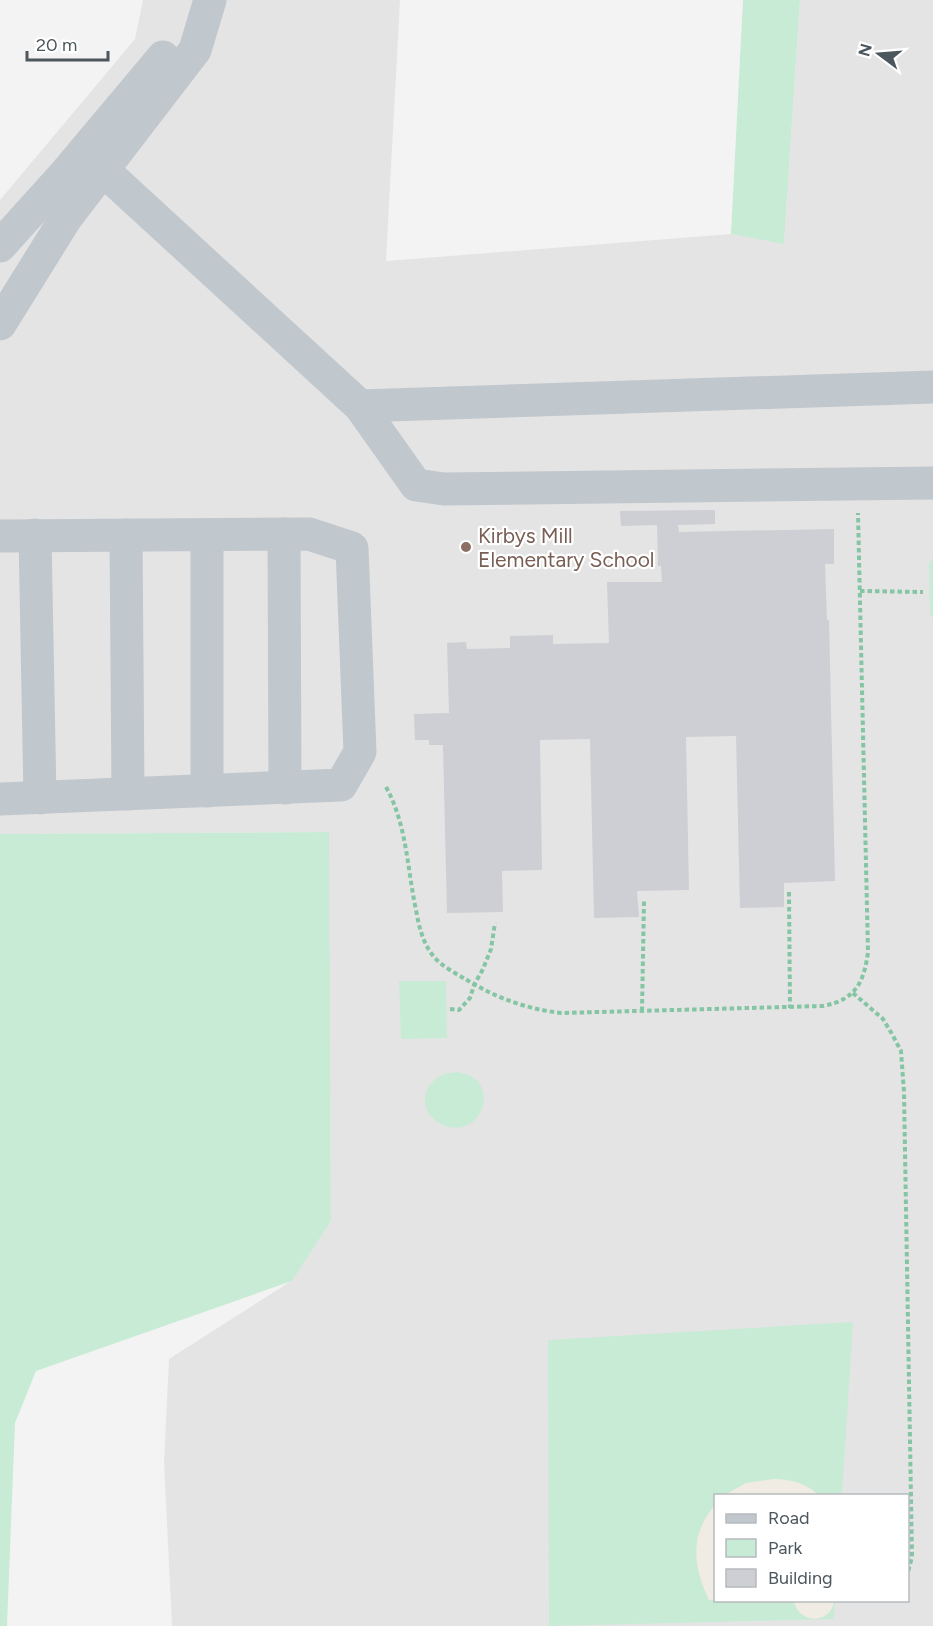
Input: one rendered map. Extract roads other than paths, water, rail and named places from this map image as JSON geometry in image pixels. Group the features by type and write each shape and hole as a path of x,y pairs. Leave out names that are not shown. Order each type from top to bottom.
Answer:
{"lane":[{"path":"0,246 64,176 185,31 198,0"},
{"path":"0,324 66,218 195,50 210,0"},
{"path":"103,170 360,406 416,485 444,489 933,483"},
{"path":"360,406 933,387"},
{"path":"284,534 285,788"},
{"path":"0,536 309,534 352,548 360,752 341,785 0,799"},
{"path":"126,535 128,794"},
{"path":"207,535 207,791"},
{"path":"35,536 40,798"}],"place":[{"name":"Kirbys Mill Elementary School","path":"466,547"}]}
